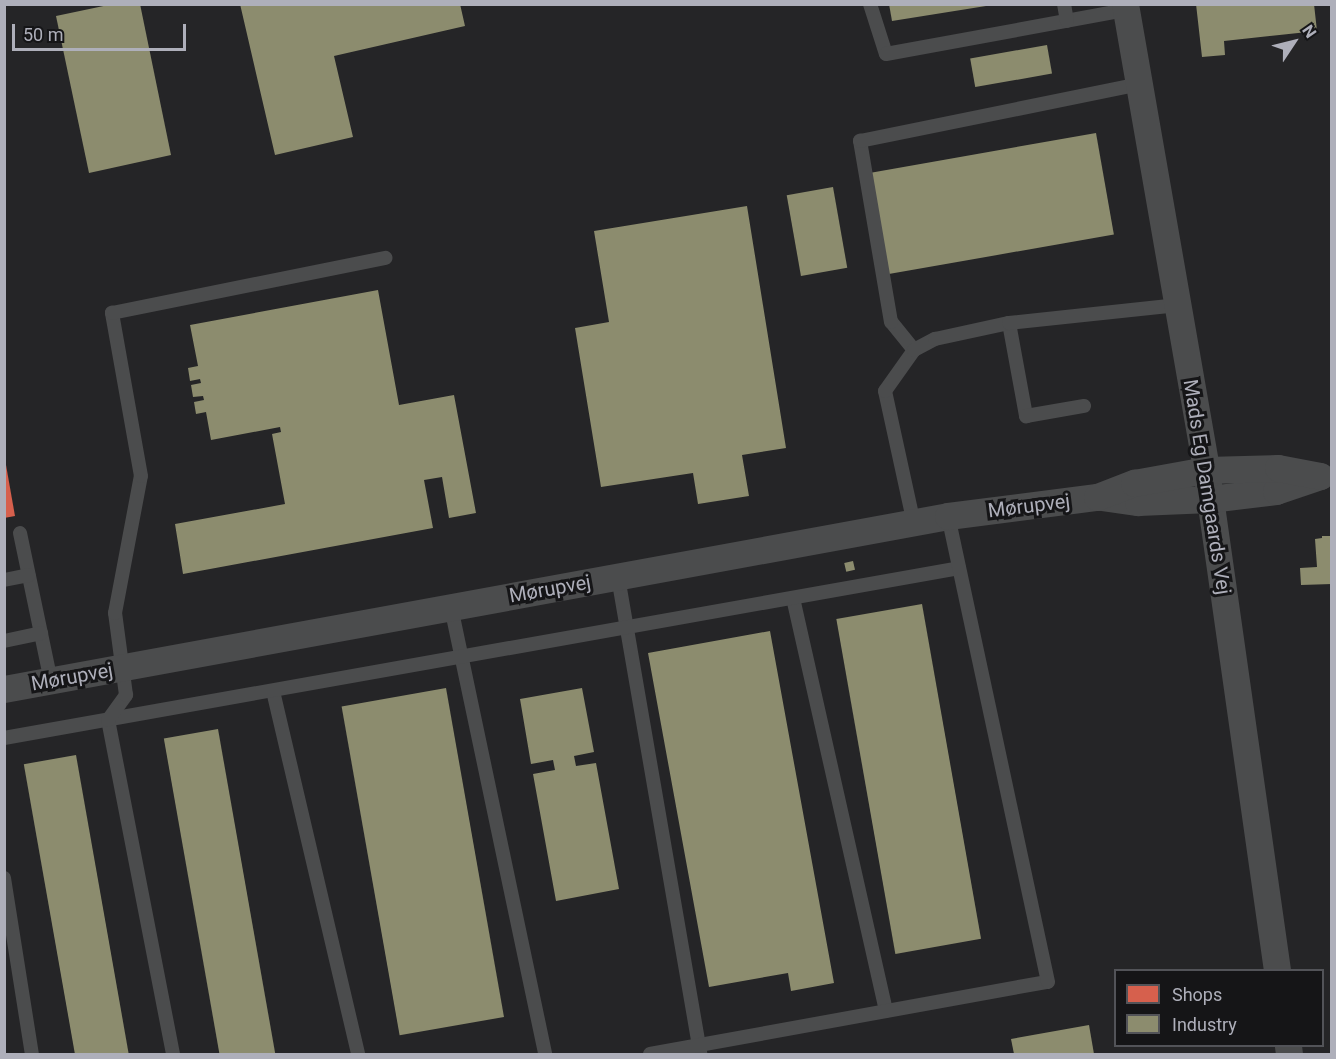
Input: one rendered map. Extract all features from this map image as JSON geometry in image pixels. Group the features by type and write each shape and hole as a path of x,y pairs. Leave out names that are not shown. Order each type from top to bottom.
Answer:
{"street":[{"name":"Mads Eg Damgaards Vej","path":"1126,7 1206,470 1277,969"},
{"name":"Mørupvej","path":"4,689 948,516 1096,497 1134,483 1206,470 1278,468 1326,475"},
{"name":"Mørupvej","path":"1096,497 1138,502 1210,499 1276,491 1326,475"}],"lane":[{"path":"870,4 886,54 1067,21 1126,7"},
{"path":"1064,4 1067,21"},
{"path":"914,350 891,322 860,141 1139,84"},
{"path":"173,1054 108,720 126,695 115,613 141,476 112,313 386,258"},
{"path":"914,524 885,391 914,350 935,339 1009,323 1178,304"},
{"path":"1009,323 1026,416 1084,406"},
{"path":"650,1054 699,1050 886,1011 1048,982 948,516"},
{"path":"20,532 51,681"},
{"path":"4,738 959,568"},
{"path":"4,580 29,575"},
{"path":"618,577 699,1050"},
{"path":"793,598 886,1011"},
{"path":"452,607 545,1054"},
{"path":"4,641 41,633"},
{"path":"273,691 358,1054"},
{"path":"4,878 32,1054"}],"shaded area":[{"path":"5,5 1331,5 1331,1054 5,1054"}],"building: Shops":[{"path":"6,465 15,516 4,518 4,466"}],"building: Industry":[{"path":"113,4 140,4 171,155 89,173 56,16"},
{"path":"240,4 460,4 465,26 334,56 353,137 275,155"},
{"path":"889,4 986,4 986,6 892,21"},
{"path":"1196,4 1314,4 1317,31 1224,41 1225,55 1202,57"},
{"path":"1047,45 1052,74 975,87 970,59"},
{"path":"1096,133 1114,234 887,274 869,173"},
{"path":"833,187 847,268 801,276 787,195"},
{"path":"747,206 786,448 742,455 749,496 698,504 693,473 601,487 575,328 609,322 594,231"},
{"path":"378,290 399,405 454,395 476,513 449,518 442,477 424,480 433,528 183,574 175,524 285,504 272,434 281,432 280,427 211,440 206,412 196,414 194,402 204,400 203,396 193,397 191,385 201,383 200,379 190,381 188,368 198,366 190,325"},
{"path":"1322,536 1332,536 1332,584 1301,585 1300,568 1317,567 1315,539 1322,538"},
{"path":"853,561 855,570 846,572 844,563"},
{"path":"922,604 981,939 895,954 836,619"},
{"path":"770,631 834,983 791,991 788,973 709,987 648,653"},
{"path":"446,688 504,1017 400,1035 342,706"},
{"path":"582,688 594,752 574,756 576,766 596,763 619,889 556,901 533,774 555,770 553,760 531,764 520,699"},
{"path":"218,729 275,1054 219,1054 164,739"},
{"path":"76,755 129,1054 75,1054 24,764"},
{"path":"1089,1025 1094,1054 1014,1054 1011,1039"}]}
